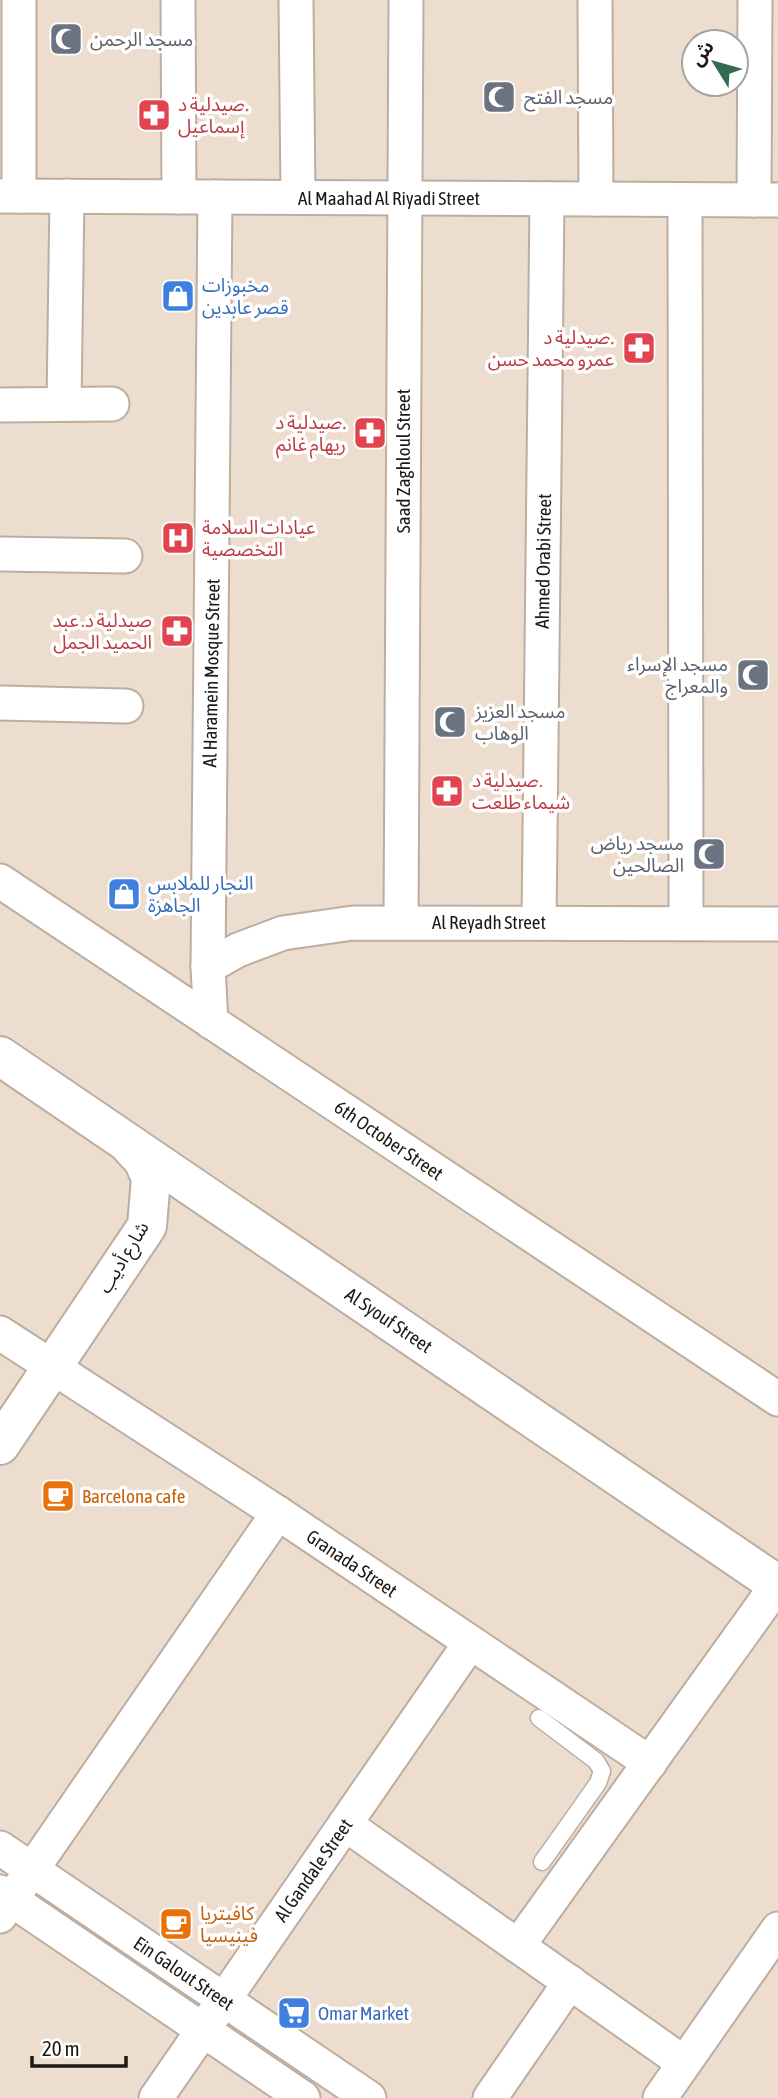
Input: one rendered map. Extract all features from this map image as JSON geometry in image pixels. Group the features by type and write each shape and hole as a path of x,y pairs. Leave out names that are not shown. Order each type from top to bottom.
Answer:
{"main road":[{"name":"Al Syouf Street","path":"0,1056 778,1585"},
{"name":"شارع أديب","path":"27,1352 147,1226 151,1178 144,1160 125,1140"},
{"path":"0,1396 27,1352"},
{"path":"0,1445 27,1352"}],"street":[{"path":"10,196 19,0"},
{"path":"178,0 179,197"},
{"path":"296,0 298,197"},
{"name":"Saad Zaghloul Street","path":"401,922 406,0"},
{"path":"595,0 596,199"},
{"path":"755,0 766,200"},
{"name":"Al Maahad Al Riyadi Street","path":"10,196 766,200"},
{"path":"64,404 67,196"},
{"name":"Al Haramein Mosque Street","path":"211,1023 208,967 215,197"},
{"name":"Ahmed Orabi Street","path":"539,923 547,199"},
{"path":"685,200 686,923"},
{"path":"0,405 112,404"},
{"path":"0,554 125,556"},
{"path":"0,702 126,706"},
{"name":"6th October Street","path":"0,881 778,1399"},
{"name":"Al Reyadh Street","path":"208,967 238,950 283,933 340,924 778,924"},
{"name":"Granada Street","path":"27,1352 278,1513 650,1763"},
{"path":"4,1903 32,1870 278,1513"},
{"path":"518,1946 568,1851 650,1763 778,1585"},
{"name":"Al Gandale Street","path":"156,2098 470,1643"},
{"path":"345,1824 684,2063"},
{"name":"Ein Galout Street","path":"0,1848 369,2098"},
{"name":"Ein Galout Street","path":"4,1903 303,2098"},
{"path":"660,2098 778,1929"},
{"path":"490,2098 570,1982"}],"lane":[{"path":"539,1718 596,1761 602,1771 568,1851 542,1862"}],"place":[{"name":"مسجد الرحمن","path":"66,39"},
{"name":"مسجد الفتح","path":"499,97"},
{"name":"صيدلية د. إسماعيل","path":"154,115"},
{"name":"مخبوزات قصر عابدين","path":"178,296"},
{"name":"صيدلية د. عمرو محمد حسن","path":"639,348"},
{"name":"صيدلية د. ريهام غانم","path":"370,433"},
{"name":"عيادات السلامة التخصصية","path":"178,538"},
{"name":"صيدلية د. عبد الحميد الجمل","path":"177,631"},
{"name":"مسجد الإسراء والمعراج","path":"753,675"},
{"name":"مسجد العزيز الوهاب","path":"450,722"},
{"name":"صيدلية د. شيماء طلعت","path":"447,791"},
{"name":"مسجد رياض الصالحين","path":"709,854"},
{"name":"النجار للملابس الجاهزة","path":"124,894"},
{"name":"Barcelona cafe","path":"58,1496"},
{"name":"كافيتريا فينيسيا","path":"176,1924"},
{"name":"Omar Market","path":"294,2013"}]}
